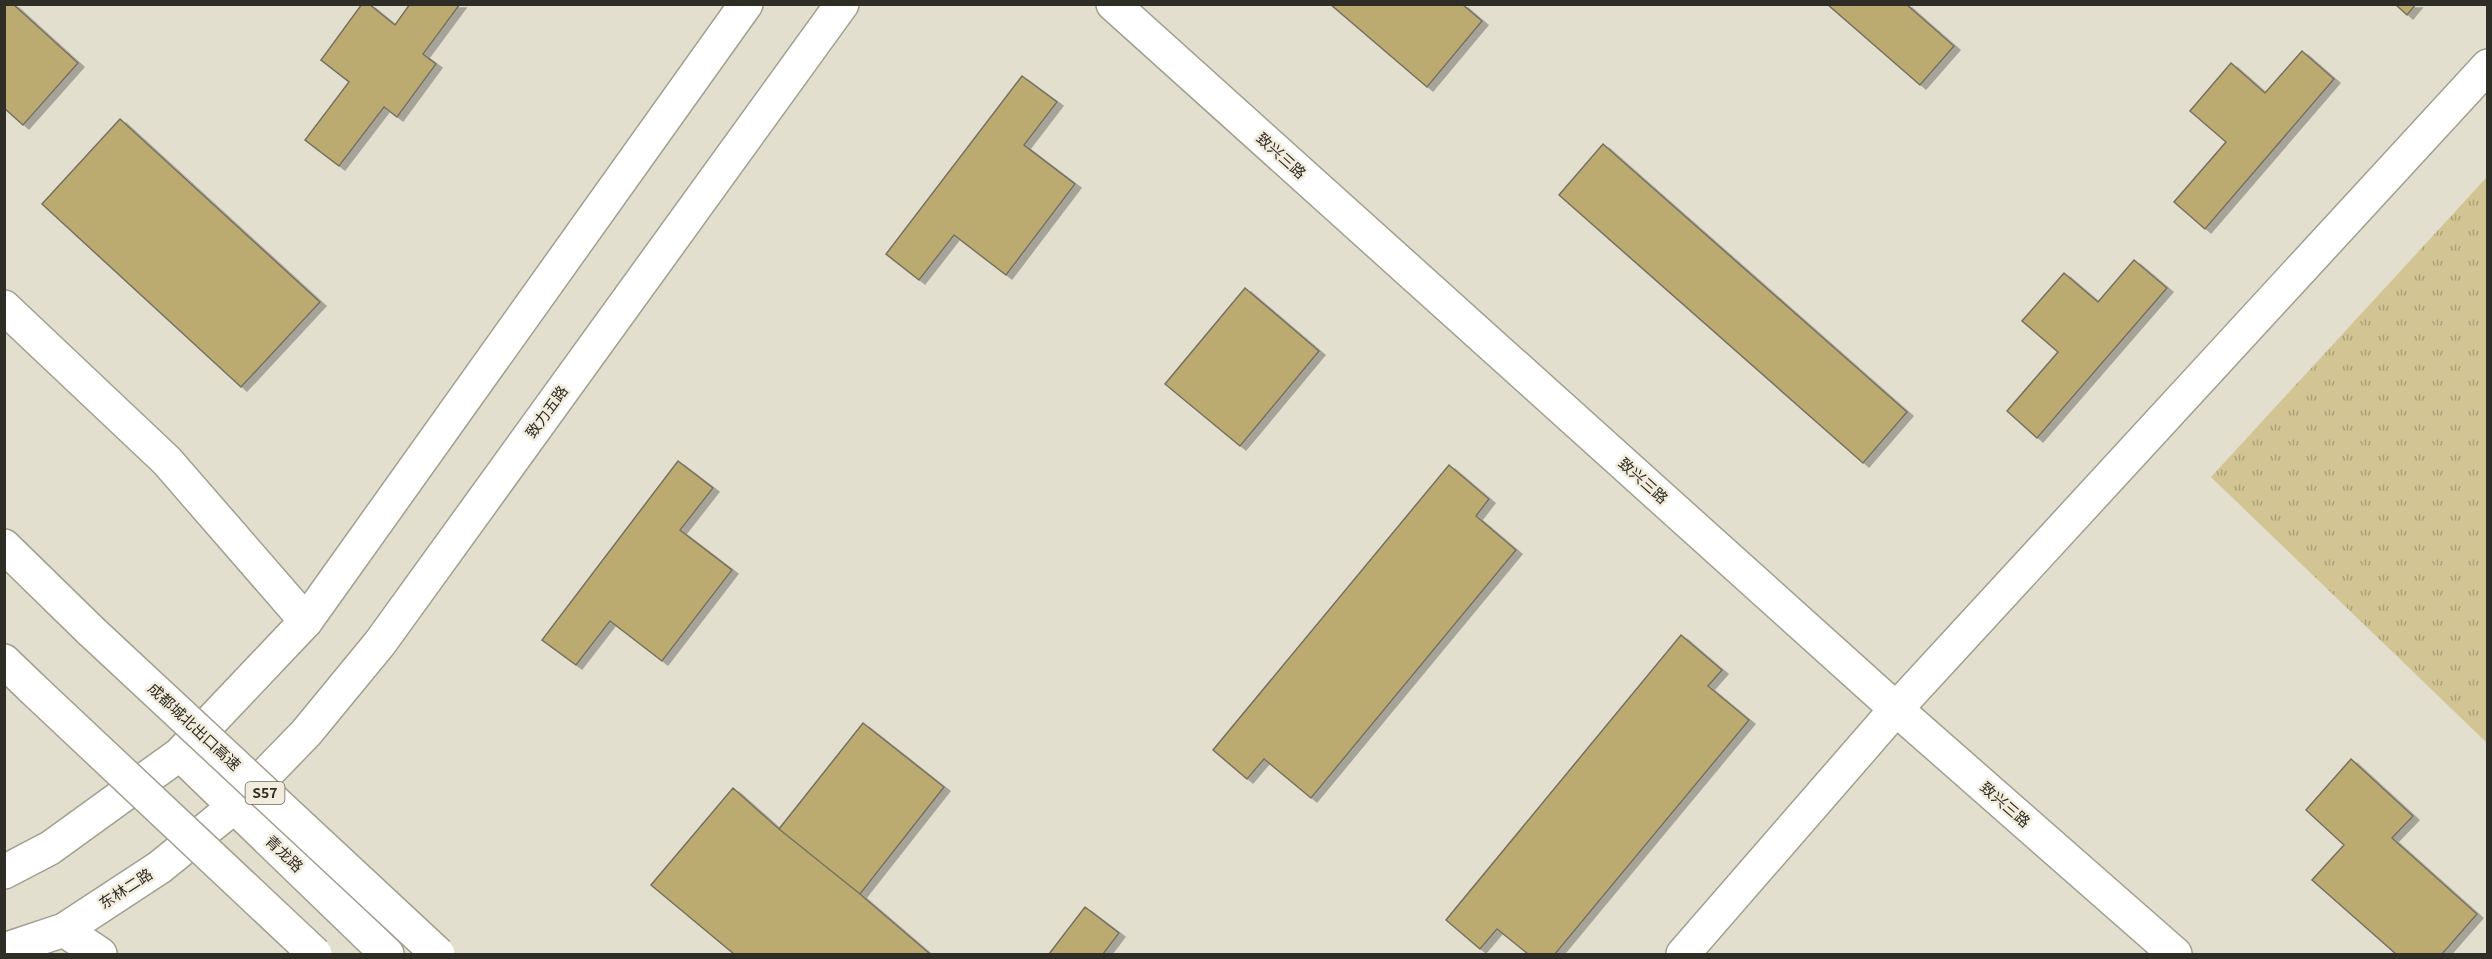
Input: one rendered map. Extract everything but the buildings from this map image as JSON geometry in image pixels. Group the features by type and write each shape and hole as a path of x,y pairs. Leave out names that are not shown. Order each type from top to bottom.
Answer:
{"main road":[{"path":"4,872 50,848 180,754 306,621 746,4"},
{"name":"致力五路","path":"235,806 306,733 380,643 842,4"},
{"name":"致兴三路","path":"1113,4 1896,709 2175,954"},
{"path":"1683,954 1896,709 2487,66"},
{"path":"4,307 167,461 306,621"},
{"name":"成都城北出口高速","path":"4,546 91,631 438,954"},
{"path":"4,662 315,954"},
{"name":"青龙路","path":"180,754 387,954"},
{"name":"东林二路","path":"4,950 64,930 160,867 235,806"},
{"path":"64,930 100,954"}],"green space":[{"path":"2487,177 2487,743 2211,477"}]}
